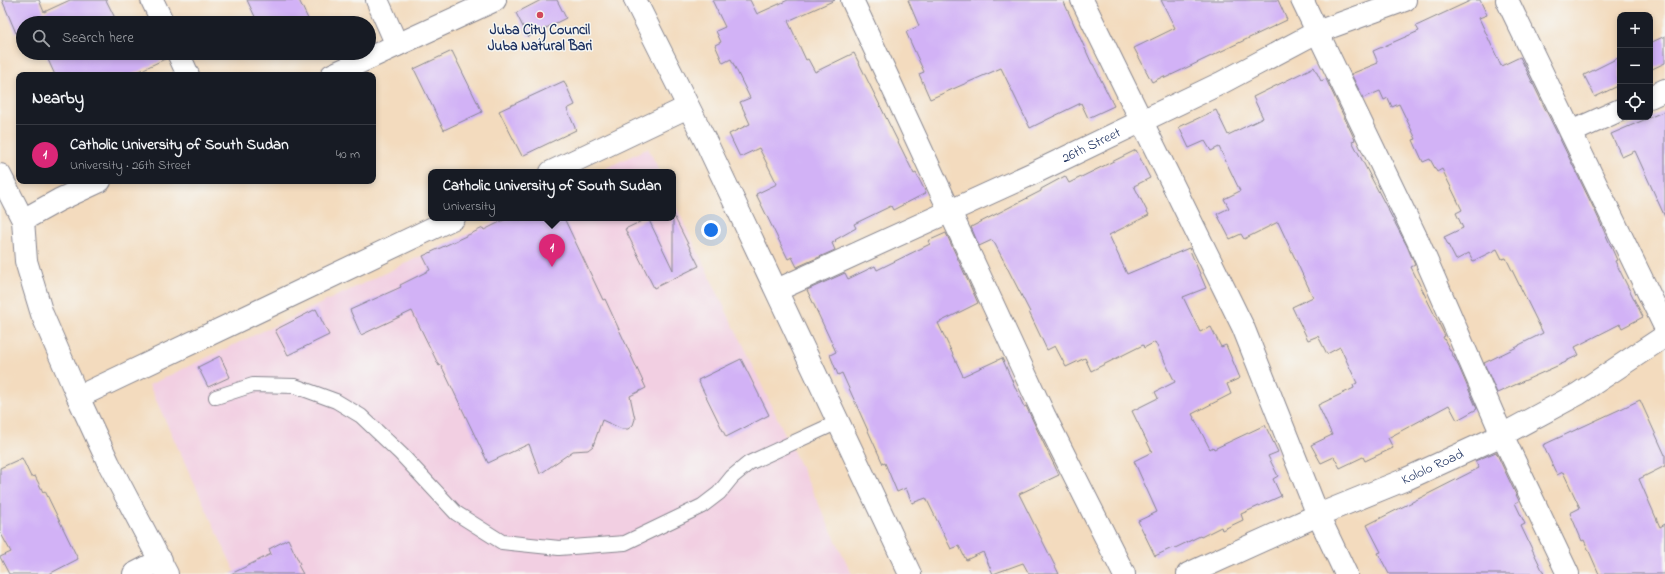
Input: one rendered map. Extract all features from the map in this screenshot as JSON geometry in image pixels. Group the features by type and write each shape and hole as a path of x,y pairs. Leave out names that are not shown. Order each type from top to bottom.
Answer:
{"street":[{"path":"152,0 160,16"},
{"path":"377,0 398,45"},
{"path":"376,55 495,0"},
{"path":"635,0 777,290 910,574"},
{"path":"852,0 1045,417 1124,574"},
{"path":"1082,0 1243,327 1318,514 1346,574"},
{"path":"1302,0 1418,241 1502,435 1568,574"},
{"name":"26th Street","path":"777,290 1038,171 1221,82 1317,32 1405,0"},
{"path":"1507,0 1665,327"},
{"path":"181,60 187,72"},
{"path":"339,72 365,60"},
{"path":"1653,96 1665,90"},
{"path":"557,169 688,106"},
{"path":"1571,132 1617,111"},
{"path":"0,175 23,220 26,261 42,314 109,464 164,567 134,574"},
{"path":"23,220 59,200 94,184"},
{"path":"78,397 448,221"},
{"name":"Kololo Road","path":"1188,574 1318,514 1404,480 1502,435 1578,394 1665,336"}],"lane":[{"path":"216,397 253,385 295,386 336,401 361,416 401,454 456,514 502,542 559,548 625,543 702,506 719,493 732,477 749,463 838,422"}],"shaded area":[{"path":"648,148 658,169 604,169"},
{"path":"676,206 852,574 236,574 149,385 495,221 676,221"}],"building":[{"path":"2,0 39,0 44,12 70,0 106,0 114,16 16,16 16,33"},
{"path":"247,0 299,0 307,16 255,16"},
{"path":"541,0 557,0 566,18 528,37 516,13"},
{"path":"712,0 750,0 757,14 788,0 835,0 788,21 806,60 808,59 815,72 854,53 914,174 916,173 926,193 893,210 891,206 854,224 856,228 832,243 835,250 797,267 792,257 788,259 756,194 777,184 759,148 740,157 729,134 750,124 740,102 750,98 731,59 723,63 715,45 721,42 716,31 725,27"},
{"path":"908,0 1063,0 1092,64 1114,106 1088,118 1081,103 1030,128 1001,68 930,99 919,74 924,72 906,32 919,26"},
{"path":"1161,0 1278,0 1287,20 1165,78 1164,76 1152,82 1134,48 1175,28"},
{"path":"1472,0 1480,0 1487,15 1479,18 1501,66 1520,57 1596,213 1617,260 1615,261 1643,317 1622,328 1620,324 1575,347 1579,355 1497,393 1484,363 1543,333 1506,258 1502,259 1497,249 1473,261 1469,253 1456,260 1444,237 1463,228 1456,213 1462,210 1442,169 1437,172 1430,159 1423,162 1413,140 1416,139 1399,104 1392,107 1388,98 1384,100 1380,91 1363,98 1351,74 1378,63 1373,51 1419,31 1416,26"},
{"path":"1665,36 1665,63 1653,69 1653,48 1653,42"},
{"path":"452,51 482,112 444,130 414,69"},
{"path":"1617,58 1617,86 1595,97 1584,75"},
{"path":"48,60 163,60 137,72 54,72"},
{"path":"1314,67 1321,81 1326,79 1355,140 1352,141 1407,246 1415,265 1411,267 1445,336 1443,337 1459,367 1477,409 1457,420 1449,405 1388,438 1393,448 1365,461 1363,457 1340,468 1334,457 1321,463 1311,445 1332,435 1318,405 1354,388 1353,385 1357,383 1340,347 1327,354 1318,336 1308,340 1292,307 1313,297 1278,222 1244,239 1241,234 1230,239 1217,214 1229,208 1224,199 1240,191 1219,147 1211,151 1205,141 1189,148 1179,127 1216,110 1228,135 1263,118 1253,97"},
{"path":"564,81 575,105 567,109 576,130 522,156 499,111"},
{"path":"1665,111 1665,217 1635,151 1622,157 1611,134 1644,120 1653,120 1653,116"},
{"path":"1136,150 1150,178 1134,186 1149,215 1109,235 1127,274 1189,248 1206,288 1183,297 1200,332 1211,327 1221,347 1226,345 1240,378 1227,384 1231,394 1192,414 1210,449 1213,447 1214,449 1265,425 1278,452 1268,456 1278,476 1273,479 1281,496 1241,514 1243,520 1222,530 1221,527 1155,556 1138,521 1157,512 1134,461 1152,452 1132,411 1158,398 1155,392 1175,382 1155,342 1144,348 1143,345 1091,371 1085,358 1066,367 1055,346 1047,350 1030,312 995,244 992,240 979,246 971,227 1041,191 1041,189 1065,176 1069,183"},
{"path":"676,220 699,266 654,288 625,229 642,221 649,221 673,270 673,221"},
{"path":"502,221 565,221 603,300 605,299 646,388 630,396 635,419 633,425 628,429 622,429 602,420 593,446 588,450 573,451 540,474 529,444 488,463 441,365 439,366 412,311 361,335 350,310 401,287 400,285 430,270 423,256 483,228 484,230"},
{"path":"946,233 978,303 938,323 963,376 1002,358 1024,407 1026,406 1059,475 1019,494 1059,574 1029,574 1023,563 993,574 983,552 966,560 959,546 951,549 926,498 912,503 906,488 897,492 885,463 883,464 842,373 838,375 830,355 836,352 807,290 845,273 848,279 875,266 877,270 930,244 928,241"},
{"path":"316,309 329,335 288,355 275,330"},
{"path":"220,356 230,377 208,387 198,367"},
{"path":"741,359 769,415 726,437 698,380"},
{"path":"1640,400 1665,455 1665,466 1639,479 1660,527 1665,524 1665,574 1599,574 1570,513 1580,508 1563,472 1557,475 1543,445"},
{"path":"1496,452 1519,501 1515,503 1525,524 1521,526 1544,574 1389,574 1378,553 1381,552 1367,525 1479,468 1475,461"},
{"path":"22,458 31,477 35,476 43,492 45,491 78,559 49,574 9,574 0,557 11,552 0,532 0,468"},
{"path":"288,539 303,574 231,574 271,554 269,549"}],"place":[{"name":"Juba City Council Juba Natural Bari","path":"540,15"},
{"name":"Catholic University of South Sudan","path":"552,267"}]}
